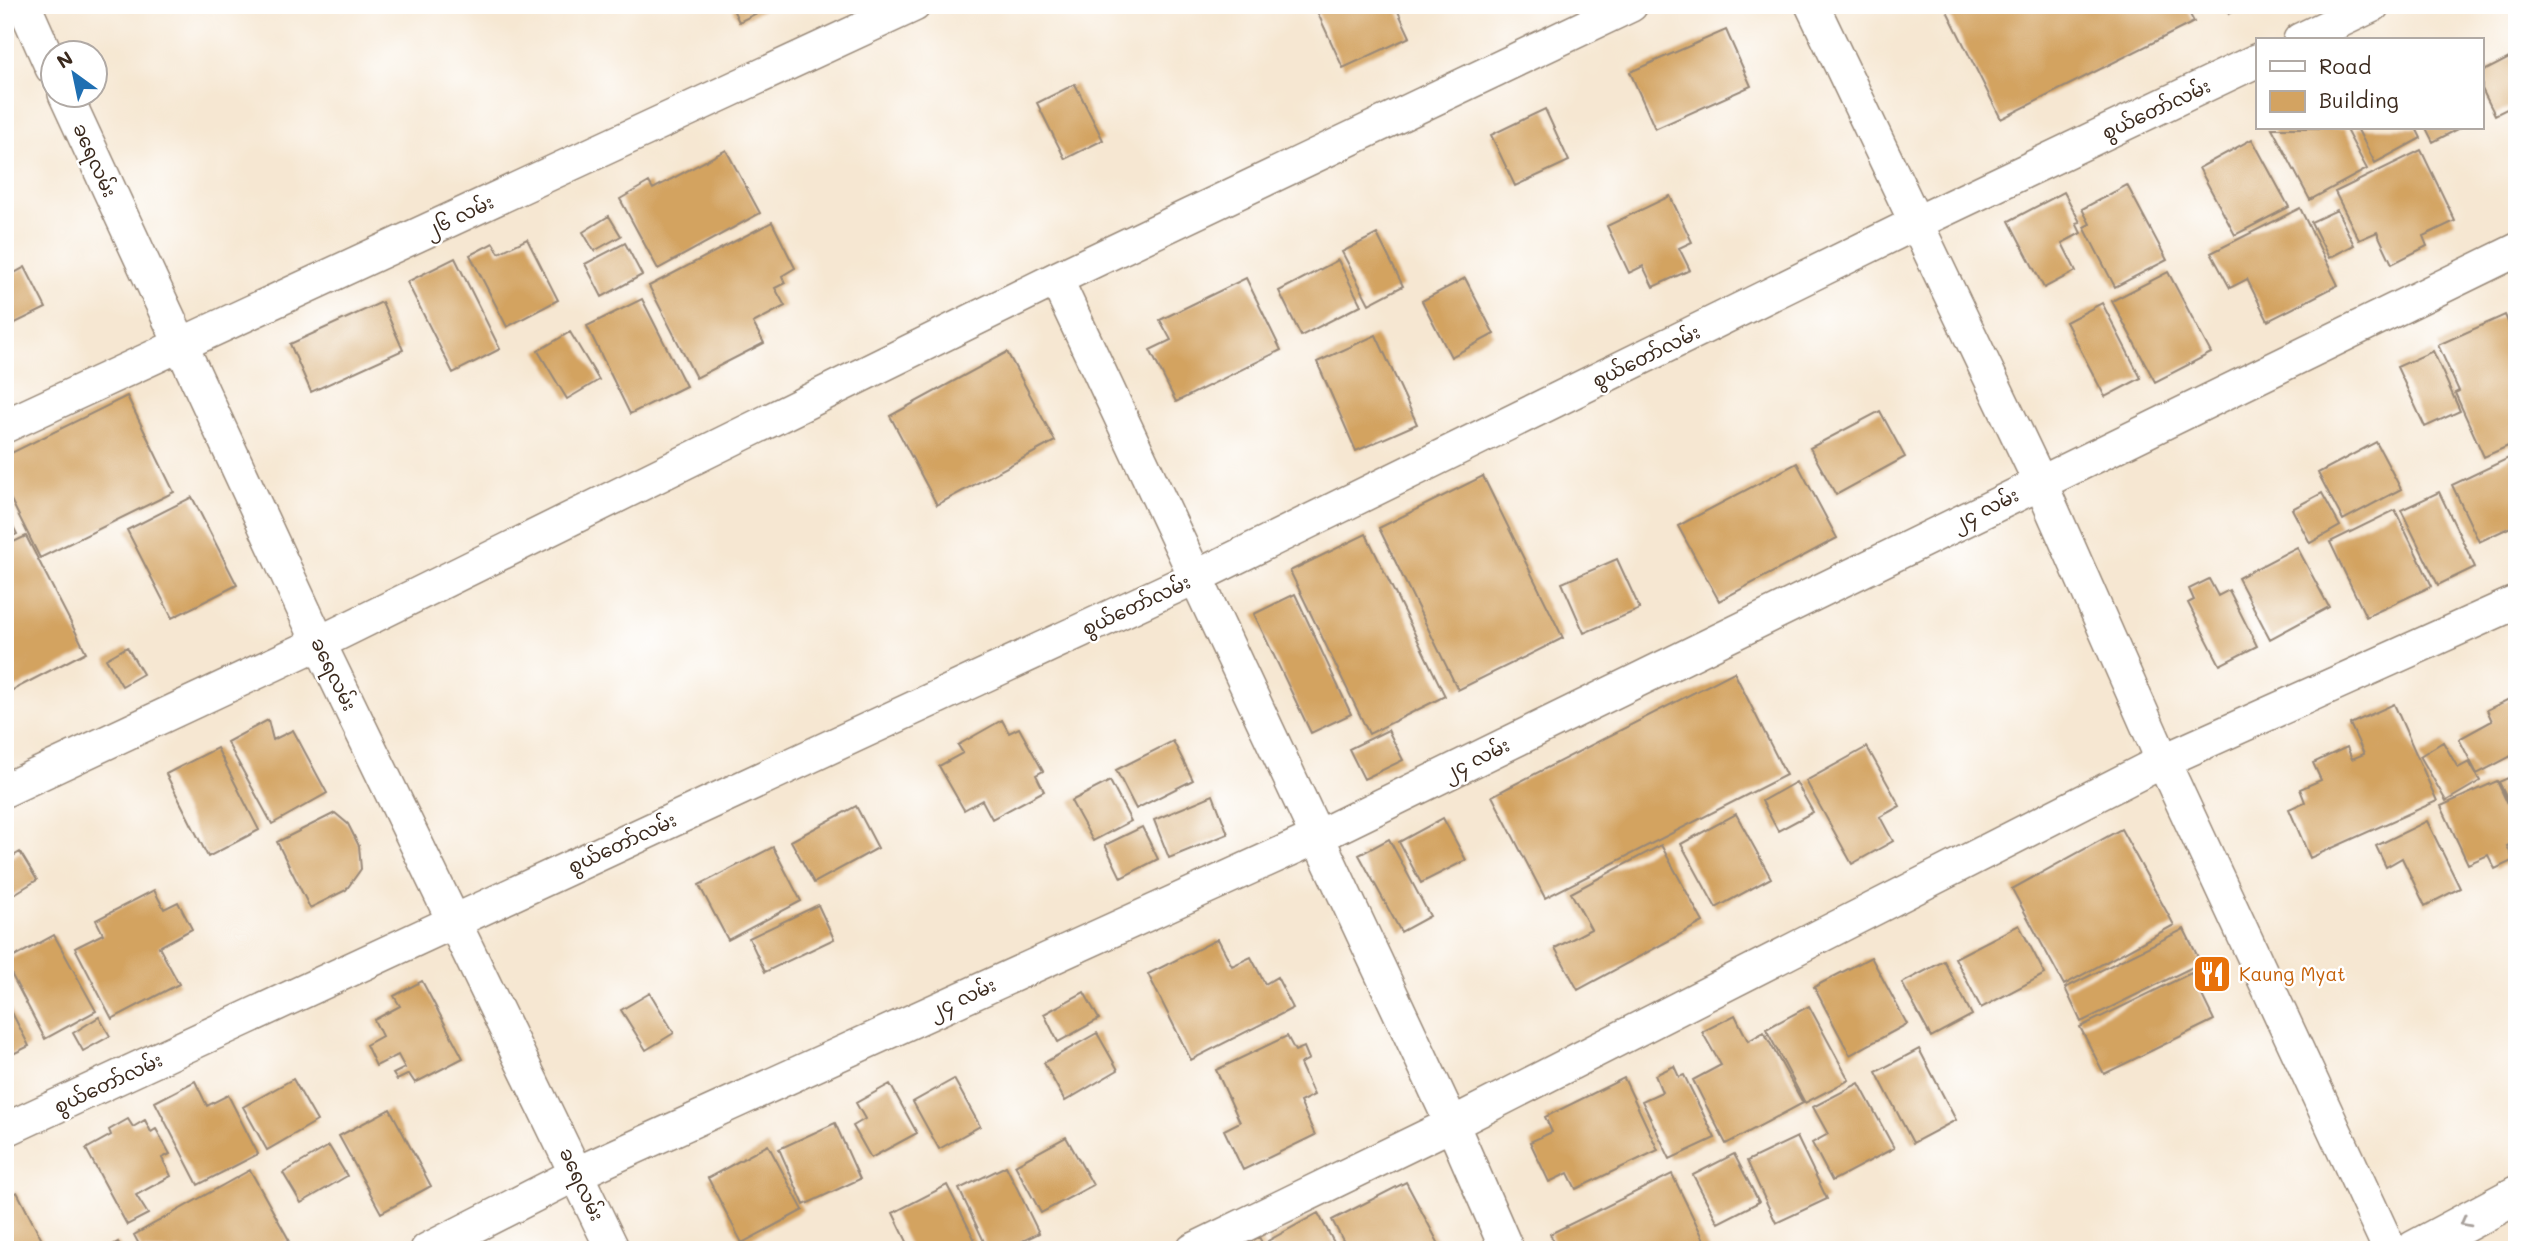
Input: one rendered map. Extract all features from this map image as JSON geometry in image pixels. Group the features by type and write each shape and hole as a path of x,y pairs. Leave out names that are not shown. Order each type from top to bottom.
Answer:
{"main road":[{"path":"2414,1250 2517,1195"}],"street":[{"path":"24,5 39,38"},
{"name":"၂၆ လမ်း","path":"5,426 914,5"},
{"path":"5,790 319,643 1056,279 1631,5"},
{"path":"1812,5 2040,482 2163,761 2390,1250"},
{"path":"2304,38 2373,5"},
{"name":"စွယ်တော်လမ်း","path":"5,1130 1196,578 1916,223 2256,61"},
{"name":"ခရေလမ်း","path":"71,108 319,643 578,1173 612,1250"},
{"name":"၂၄ လမ်း","path":"427,1250 578,1173 1317,837 2517,250"},
{"path":"1056,279 1452,1124 1507,1250"},
{"path":"1193,1250 1452,1124 2163,761 2517,602"}],"building":[{"path":"731,5 773,5 739,22"},
{"path":"1314,5 1395,5 1410,37 1343,68"},
{"path":"1944,5 2185,5 2194,22 2001,119"},
{"path":"2225,5 2245,5 2229,14"},
{"path":"1726,30 1751,86 1655,129 1630,72"},
{"path":"2517,54 2517,104 2495,115 2484,93 2484,71"},
{"path":"1075,84 1103,140 1065,159 1037,103"},
{"path":"1545,109 1569,161 1515,186 1491,135"},
{"path":"2273,130 2346,130 2367,169 2310,200"},
{"path":"2358,130 2417,130 2421,138 2375,163"},
{"path":"2427,130 2456,130 2433,142"},
{"path":"2252,139 2289,207 2235,235 2199,168"},
{"path":"726,150 760,213 658,269 620,199 649,182 653,189"},
{"path":"2421,150 2455,221 2423,236 2427,246 2392,264 2377,232 2359,240 2335,192"},
{"path":"2127,185 2167,260 2115,287 2084,227 2090,224 2082,209"},
{"path":"2064,192 2080,222 2076,223 2081,233 2062,243 2076,271 2044,288 2009,221"},
{"path":"1670,196 1692,242 1679,248 1690,270 1653,287 1643,266 1629,273 1607,226"},
{"path":"2300,208 2338,285 2268,321 2247,279 2230,288 2211,253"},
{"path":"2337,210 2354,245 2329,258 2311,222"},
{"path":"609,216 621,236 594,251 583,232"},
{"path":"772,222 795,268 782,276 785,283 775,288 785,306 753,323 764,343 696,378 649,286"},
{"path":"1377,234 1403,286 1369,304 1342,252"},
{"path":"527,239 558,300 507,327 470,255 493,243 499,253"},
{"path":"625,243 642,275 602,297 585,264"},
{"path":"455,258 500,349 453,373 407,282"},
{"path":"1338,260 1361,305 1301,336 1279,291"},
{"path":"25,267 46,308 5,328 5,278"},
{"path":"2168,272 2211,353 2155,382 2112,301"},
{"path":"1246,278 1281,350 1176,402 1150,350 1171,340 1160,320"},
{"path":"1465,278 1494,334 1451,357 1422,301"},
{"path":"642,299 686,386 630,414 587,326"},
{"path":"382,302 403,350 311,392 290,344"},
{"path":"2102,303 2141,378 2105,397 2066,322"},
{"path":"2505,315 2517,342 2517,442 2484,457 2455,393 2459,391 2438,345"},
{"path":"570,332 599,380 567,399 538,351"},
{"path":"1376,335 1417,424 1356,451 1317,362"},
{"path":"2433,351 2460,411 2425,427 2397,367"},
{"path":"1007,352 1055,441 937,505 890,416"},
{"path":"127,396 174,492 40,558 5,488 5,456"},
{"path":"1880,411 1905,457 1836,495 1810,448"},
{"path":"2376,442 2401,489 2343,520 2318,473"},
{"path":"2517,454 2517,524 2479,542 2452,485"},
{"path":"1797,463 1837,538 1719,601 1678,526"},
{"path":"1483,476 1563,638 1458,690 1379,528"},
{"path":"2439,492 2475,567 2438,585 2401,510"},
{"path":"2322,493 2340,526 2310,543 2292,509"},
{"path":"192,497 237,585 172,618 127,530"},
{"path":"5,510 17,534 5,540"},
{"path":"2395,510 2432,586 2366,617 2330,542"},
{"path":"1366,534 1445,696 1369,734 1290,571"},
{"path":"26,536 86,652 5,694 5,546"},
{"path":"2297,547 2329,607 2270,639 2238,578"},
{"path":"1617,559 1640,609 1584,633 1562,583"},
{"path":"2209,579 2218,596 2229,590 2257,646 2220,665 2188,603 2194,600 2189,589"},
{"path":"1295,594 1351,714 1311,733 1254,614"},
{"path":"127,647 143,674 122,686 106,659"},
{"path":"1734,672 1786,775 1545,898 1492,796"},
{"path":"2517,695 2517,753 2477,774 2459,739 2492,721 2487,710"},
{"path":"2394,704 2437,801 2310,858 2289,809 2305,802 2300,789 2321,780 2313,763 2347,747 2352,759 2364,754 2350,724"},
{"path":"268,720 273,740 293,730 327,793 272,824 227,742"},
{"path":"1002,720 1009,733 1019,728 1043,771 1036,775 1044,791 992,819 982,800 964,810 939,766 963,753 958,745"},
{"path":"1388,730 1403,760 1364,779 1349,749"},
{"path":"1173,741 1193,780 1136,809 1116,770"},
{"path":"2443,742 2458,768 2469,762 2480,781 2446,801 2420,756"},
{"path":"1867,747 1900,806 1880,817 1893,841 1852,864 1806,781"},
{"path":"217,748 259,830 208,857 166,774"},
{"path":"2517,774 2517,819 2499,782"},
{"path":"1110,781 1131,821 1093,841 1071,801"},
{"path":"2497,781 2517,824 2517,841 2507,846 2514,860 2495,869 2488,855 2468,864 2441,806"},
{"path":"1796,782 1813,812 1778,831 1762,801"},
{"path":"1213,795 1228,834 1169,858 1154,820"},
{"path":"856,806 878,848 814,883 791,841"},
{"path":"335,813 348,824 359,846 361,869 346,890 310,908 277,842"},
{"path":"1736,814 1771,878 1716,908 1681,844"},
{"path":"1443,818 1466,860 1421,883 1399,842"},
{"path":"2427,821 2460,888 2425,906 2402,858 2386,867 2376,846"},
{"path":"1142,827 1158,859 1121,878 1105,845"},
{"path":"2121,829 2174,925 2064,985 2012,889"},
{"path":"1389,839 1430,916 1401,932 1359,855"},
{"path":"1661,845 1703,922 1578,990 1555,948 1591,929 1571,893"},
{"path":"773,847 801,901 728,940 699,885"},
{"path":"20,852 37,880 11,896 5,887 5,861"},
{"path":"154,890 164,909 178,902 192,929 159,947 179,984 112,1019 75,948 103,934 96,920"},
{"path":"818,905 834,939 765,972 749,938"},
{"path":"2019,925 2045,974 1981,1008 1955,958"},
{"path":"2184,929 2201,963 2081,1022 2065,988"},
{"path":"54,935 96,1011 45,1039 5,962"},
{"path":"1218,939 1232,966 1251,957 1265,984 1277,977 1293,1008 1191,1060 1148,974"},
{"path":"1871,957 1907,1024 1850,1055 1814,987"},
{"path":"1944,961 1972,1015 1931,1037 1902,983"},
{"path":"2191,973 2214,1020 2104,1074 2080,1027"},
{"path":"422,981 463,1058 415,1083 409,1074 397,1080 393,1074 405,1068 398,1055 376,1066 366,1045 382,1036 374,1020 400,1006 394,996"},
{"path":"1084,992 1099,1019 1058,1042 1044,1014"},
{"path":"650,993 674,1033 646,1050 621,1010"},
{"path":"5,999 29,1046 5,1058"},
{"path":"1809,1006 1849,1080 1805,1103 1766,1029"},
{"path":"1735,1015 1748,1041 1764,1032 1803,1103 1726,1144 1693,1080 1721,1065 1702,1032"},
{"path":"99,1017 110,1036 83,1051 73,1033"},
{"path":"1097,1033 1118,1070 1065,1101 1044,1063"},
{"path":"1287,1036 1295,1051 1304,1047 1309,1059 1300,1064 1314,1095 1300,1102 1315,1135 1243,1170 1224,1130 1240,1122 1216,1070"},
{"path":"1919,1049 1956,1120 1913,1143 1876,1072"},
{"path":"1674,1066 1679,1077 1684,1075 1715,1138 1670,1159 1642,1101 1662,1092 1655,1075"},
{"path":"1624,1078 1658,1150 1576,1189 1568,1173 1549,1182 1530,1142 1552,1132 1545,1117"},
{"path":"293,1079 317,1121 267,1150 243,1107"},
{"path":"954,1079 980,1126 939,1149 913,1102"},
{"path":"195,1081 207,1106 228,1095 258,1154 198,1185 155,1102"},
{"path":"1859,1083 1894,1148 1832,1181 1812,1143 1828,1134 1813,1107"},
{"path":"890,1084 917,1133 871,1158 853,1126 865,1119 856,1103"},
{"path":"390,1109 431,1186 381,1213 339,1136"},
{"path":"128,1119 133,1127 145,1120 151,1132 156,1129 170,1154 162,1158 171,1176 136,1195 148,1214 127,1225 86,1149 111,1135 109,1130"},
{"path":"835,1123 860,1179 804,1205 779,1149"},
{"path":"1066,1137 1093,1185 1041,1213 1015,1165"},
{"path":"1797,1137 1827,1199 1776,1223 1747,1161"},
{"path":"768,1145 803,1210 742,1243 708,1178"},
{"path":"329,1146 347,1176 301,1203 283,1173"},
{"path":"1734,1154 1759,1202 1718,1223 1693,1175"},
{"path":"1006,1166 1039,1233 1004,1250 988,1250 959,1189"},
{"path":"250,1170 289,1240 272,1250 142,1250 134,1235"},
{"path":"1672,1174 1709,1250 1558,1250 1550,1234"},
{"path":"1406,1182 1441,1248 1348,1250 1332,1220"},
{"path":"947,1185 980,1250 911,1250 893,1213"},
{"path":"5,1190 8,1196 17,1192 47,1250 5,1250"},
{"path":"1318,1213 1338,1250 1273,1250 1268,1241"},
{"path":"1259,1237 1266,1250 1237,1250"},
{"path":"118,1242 122,1250 104,1250"}],"place":[{"name":"Kaung Myat","path":"2212,974"}]}
